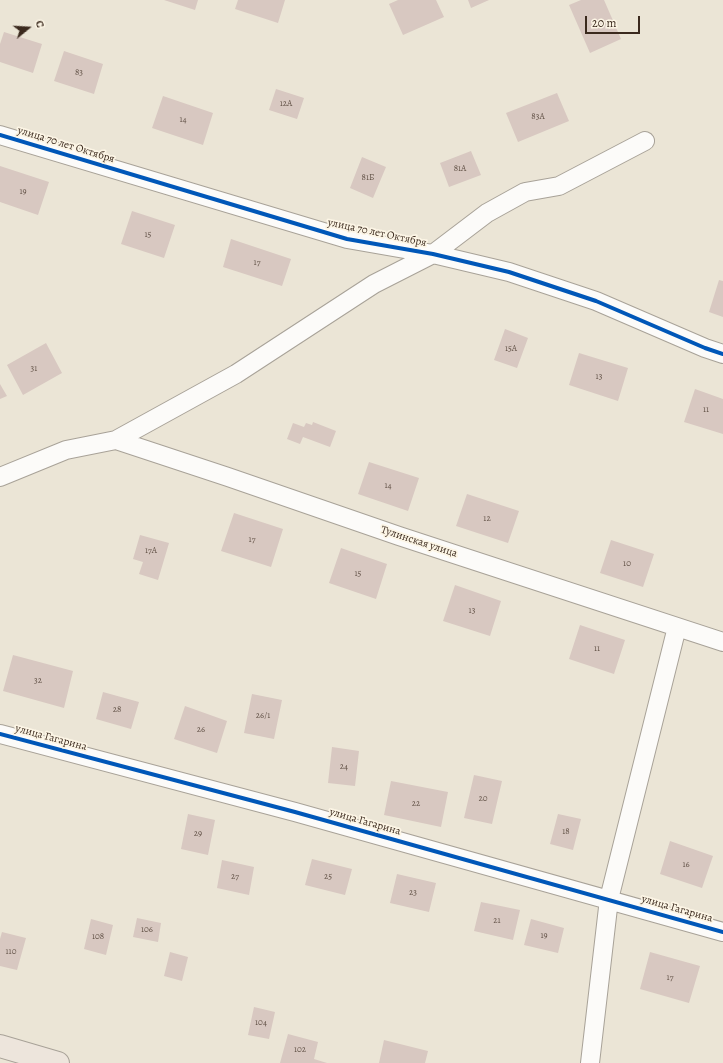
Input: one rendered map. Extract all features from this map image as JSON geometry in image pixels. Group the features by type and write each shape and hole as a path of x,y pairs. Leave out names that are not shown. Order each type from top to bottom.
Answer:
{"main road":[{"path":"2,1051 58,1063"}],"street":[{"name":"улица 70 лет Октября","path":"0,135 347,239 433,254 509,272 596,301 723,354"},
{"path":"0,477 66,450 116,440 236,374 374,284 433,254 487,213 525,192 559,186 645,141"},
{"name":"Тулинская улица","path":"116,440 399,536 723,642"},
{"path":"590,1063 609,899 677,627"},
{"name":"улица Гагарина","path":"0,734 295,812 723,932"}],"building":[{"path":"164,0 198,0 195,10"},
{"path":"238,0 285,0 278,23 235,9"},
{"path":"398,0 436,0 444,17 403,35 389,4"},
{"path":"468,0 489,0 471,8"},
{"path":"581,0 604,0 621,39 590,53 569,5"},
{"path":"4,32 42,44 33,73 0,62 0,44"},
{"path":"64,51 103,64 94,94 54,81"},
{"path":"276,89 304,98 297,119 269,110"},
{"path":"557,93 569,121 518,142 506,113"},
{"path":"163,96 213,113 203,145 152,128"},
{"path":"471,151 481,175 449,187 440,163"},
{"path":"362,157 386,167 373,198 350,188"},
{"path":"0,166 49,182 38,215 0,202"},
{"path":"132,211 175,225 164,258 121,244"},
{"path":"231,239 291,259 282,286 223,267"},
{"path":"719,280 723,281 723,317 709,312"},
{"path":"505,329 528,338 517,368 494,360"},
{"path":"46,343 62,373 23,395 7,365"},
{"path":"579,353 628,368 618,401 569,385"},
{"path":"0,384 7,396 0,399"},
{"path":"695,389 723,399 723,434 684,422"},
{"path":"313,422 336,431 330,447 303,437 300,444 287,439 293,423 304,427 306,423 312,425"},
{"path":"369,462 419,478 408,511 358,494"},
{"path":"467,494 519,511 508,543 456,526"},
{"path":"234,513 283,529 271,567 221,551"},
{"path":"140,535 169,543 158,580 139,574 143,562 133,559"},
{"path":"611,540 654,554 643,587 600,573"},
{"path":"341,548 387,564 376,599 329,583"},
{"path":"455,585 501,601 490,636 443,621"},
{"path":"580,625 625,640 614,674 569,659"},
{"path":"13,655 73,671 64,708 3,691"},
{"path":"103,692 139,702 131,729 96,719"},
{"path":"252,694 282,700 274,739 244,733"},
{"path":"185,706 227,721 217,753 174,739"},
{"path":"332,747 359,751 355,786 328,783"},
{"path":"474,775 502,781 492,824 464,818"},
{"path":"391,781 448,792 441,827 384,815"},
{"path":"188,814 215,820 208,855 181,849"},
{"path":"558,814 581,819 573,850 550,844"},
{"path":"670,841 713,856 702,888 660,874"},
{"path":"312,859 352,869 345,895 305,885"},
{"path":"222,860 254,867 249,895 217,888"},
{"path":"397,874 436,883 429,912 390,903"},
{"path":"481,902 520,910 513,940 474,931"},
{"path":"137,918 161,923 158,942 133,937"},
{"path":"91,919 113,925 106,955 84,949"},
{"path":"531,919 564,928 558,953 524,945"},
{"path":"2,932 26,938 17,970 0,966 0,939"},
{"path":"170,952 188,957 182,981 164,976"},
{"path":"650,952 700,966 689,1003 640,989"},
{"path":"254,1007 275,1012 269,1039 248,1035"},
{"path":"288,1034 318,1042 314,1059 327,1063 280,1063"},
{"path":"384,1040 428,1051 425,1063 379,1063"}],"cycle path":[{"path":"0,135 347,239 433,254 509,272 596,301 705,348 723,354"},
{"path":"0,734 295,812 723,932"}]}
